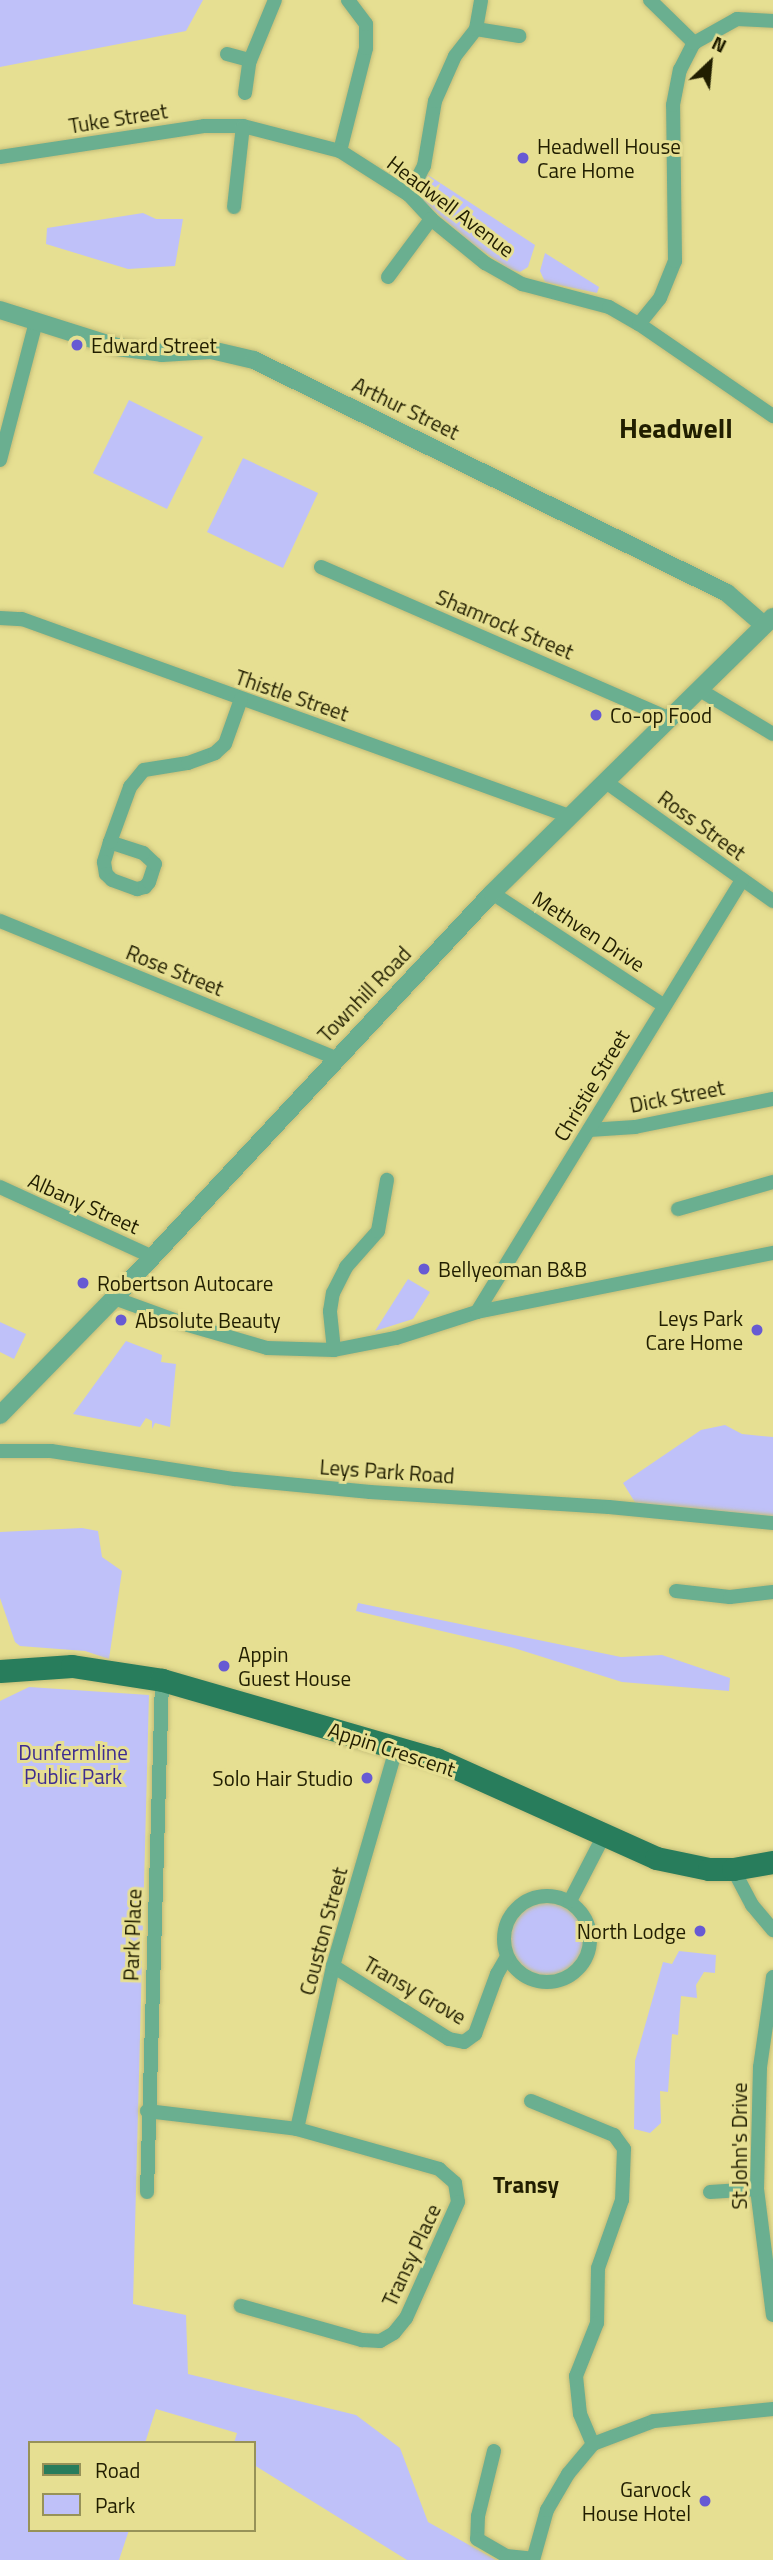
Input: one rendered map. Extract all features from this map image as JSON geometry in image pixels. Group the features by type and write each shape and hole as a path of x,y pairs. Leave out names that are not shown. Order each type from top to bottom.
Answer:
{"main road":[{"name":"Appin Crescent","path":"0,1671 72,1666 162,1679 436,1759 656,1858 709,1869 733,1869 773,1863"}],"street":[{"path":"245,93 250,60 275,0"},
{"path":"340,151 366,48 366,24 348,0"},
{"path":"409,195 424,166 435,100 455,56 476,29 481,0"},
{"path":"650,0 694,43"},
{"path":"639,324 660,298 675,261 673,105 680,70 694,43 737,19 773,21"},
{"path":"476,29 519,36"},
{"path":"227,54 250,60"},
{"name":"Tuke Street","path":"0,157 204,126 243,126"},
{"path":"234,207 243,126"},
{"name":"Headwell Avenue","path":"243,126 340,151 409,195 431,219 485,263 522,284 609,307 639,324 773,416"},
{"path":"388,277 431,219"},
{"name":"Arthur Street","path":"0,310 117,347 162,353 211,350 254,360 727,593 769,621"},
{"path":"0,460 36,322"},
{"name":"Shamrock Street","path":"321,567 671,719"},
{"name":"Thistle Street","path":"0,618 22,619 569,816"},
{"name":"Townhill Road","path":"0,1415 114,1298 335,1058 492,893 769,621"},
{"path":"701,690 773,734"},
{"path":"110,842 135,777 144,770 188,763 215,753 225,744 241,699"},
{"name":"Ross Street","path":"606,782 773,901"},
{"name":"Christie Street","path":"477,1312 742,880"},
{"name":"Methven Drive","path":"492,893 663,1005"},
{"name":"Rose Street","path":"0,921 335,1058"},
{"name":"Dick Street","path":"589,1130 635,1127 773,1099"},
{"path":"334,1350 330,1311 334,1293 346,1267 378,1231 387,1180"},
{"path":"678,1209 773,1182"},
{"name":"Albany Street","path":"0,1188 151,1256"},
{"path":"114,1298 188,1325 267,1348 334,1350 396,1338 477,1312 773,1253"},
{"name":"Leys Park Road","path":"0,1451 42,1450 235,1479 357,1491 609,1507 773,1523"},
{"path":"676,1591 730,1597 773,1592"},
{"name":"Park Place","path":"147,2192 162,1679"},
{"name":"Couston Street","path":"297,2129 333,1966 397,1746"},
{"path":"507,1957 527,1978 541,1982 556,1982 576,1971 588,1953 590,1939 588,1924 570,1901 604,1835"},
{"path":"733,1869 752,1905 773,1930"},
{"name":"Transy Grove","path":"333,1966 449,2039 464,2042 475,2034 497,1974 507,1957 504,1930 517,1906 543,1895 570,1901"},
{"name":"St John's Drive","path":"773,1977 760,2067 757,2189 773,2315"},
{"path":"531,2101 614,2135 624,2149 622,2200 598,2268 597,2323 576,2376 580,2414 593,2444"},
{"name":"Transy Place","path":"148,2111 297,2129 439,2169 455,2183 458,2202 406,2318 394,2333 380,2341 362,2340 241,2306"},
{"path":"710,2192 757,2189"},
{"path":"494,2451 478,2516 477,2539 506,2556 533,2559 547,2510 568,2474 593,2444 654,2421 773,2409"}],"green space":[{"path":"0,0 203,0 186,31 0,67"},
{"path":"428,175 535,245 528,267 520,272 509,269 473,244 422,200 418,191"},
{"path":"143,213 156,219 183,219 175,266 128,269 46,244 47,228"},
{"path":"545,253 599,287 597,293 545,282 540,271"},
{"path":"129,400 203,437 167,509 93,473"},
{"path":"243,458 318,493 283,568 207,532"},
{"path":"408,1279 430,1292 413,1319 375,1331"},
{"path":"0,1322 26,1334 14,1359 0,1352"},
{"path":"126,1341 162,1355 161,1362 176,1364 170,1427 155,1423 152,1429 152,1421 146,1418 140,1427 73,1414"},
{"path":"725,1425 742,1434 773,1437 773,1517 636,1504 623,1483 701,1430"},
{"path":"82,1528 98,1531 102,1557 122,1571 109,1659 85,1651 20,1646 15,1642 0,1598 0,1532"},
{"path":"358,1603 621,1657 662,1655 730,1678 729,1691 622,1682 514,1648 356,1611"},
{"name":"Dunfermline Public Park","path":"29,1687 149,1695 133,2304 186,2315 188,2374 356,2415 400,2448 428,2522 496,2560 407,2560 256,2466 256,2441 235,2441 237,2433 156,2409 146,2441 28,2441 28,2532 128,2532 119,2560 0,2560 0,1701"},
{"path":"547,1901 561,1904 574,1912 582,1925 585,1939 582,1953 574,1966 561,1974 547,1977 533,1974 520,1966 512,1953 509,1939 512,1925 520,1912 533,1904"},
{"path":"679,1951 716,1955 715,1973 704,1972 696,1985 697,1998 681,1996 678,2035 672,2034 668,2092 660,2091 661,2123 650,2133 634,2129 635,2061 663,1962 672,1964"}],"place":[{"name":"Headwell House Care Home","path":"523,158"},
{"name":"Edward Street","path":"77,345"},
{"name":"Co-op Food","path":"596,715"},
{"name":"Bellyeoman B&B","path":"424,1269"},
{"name":"Robertson Autocare","path":"83,1283"},
{"name":"Absolute Beauty","path":"121,1320"},
{"name":"Leys Park Care Home","path":"757,1330"},
{"name":"Appin Guest House","path":"224,1666"},
{"name":"Solo Hair Studio","path":"367,1778"},
{"name":"North Lodge","path":"700,1931"},
{"name":"Garvock House Hotel","path":"705,2501"}],"district":[{"name":"Headwell","path":"676,428"},
{"name":"Transy","path":"526,2185"}]}
